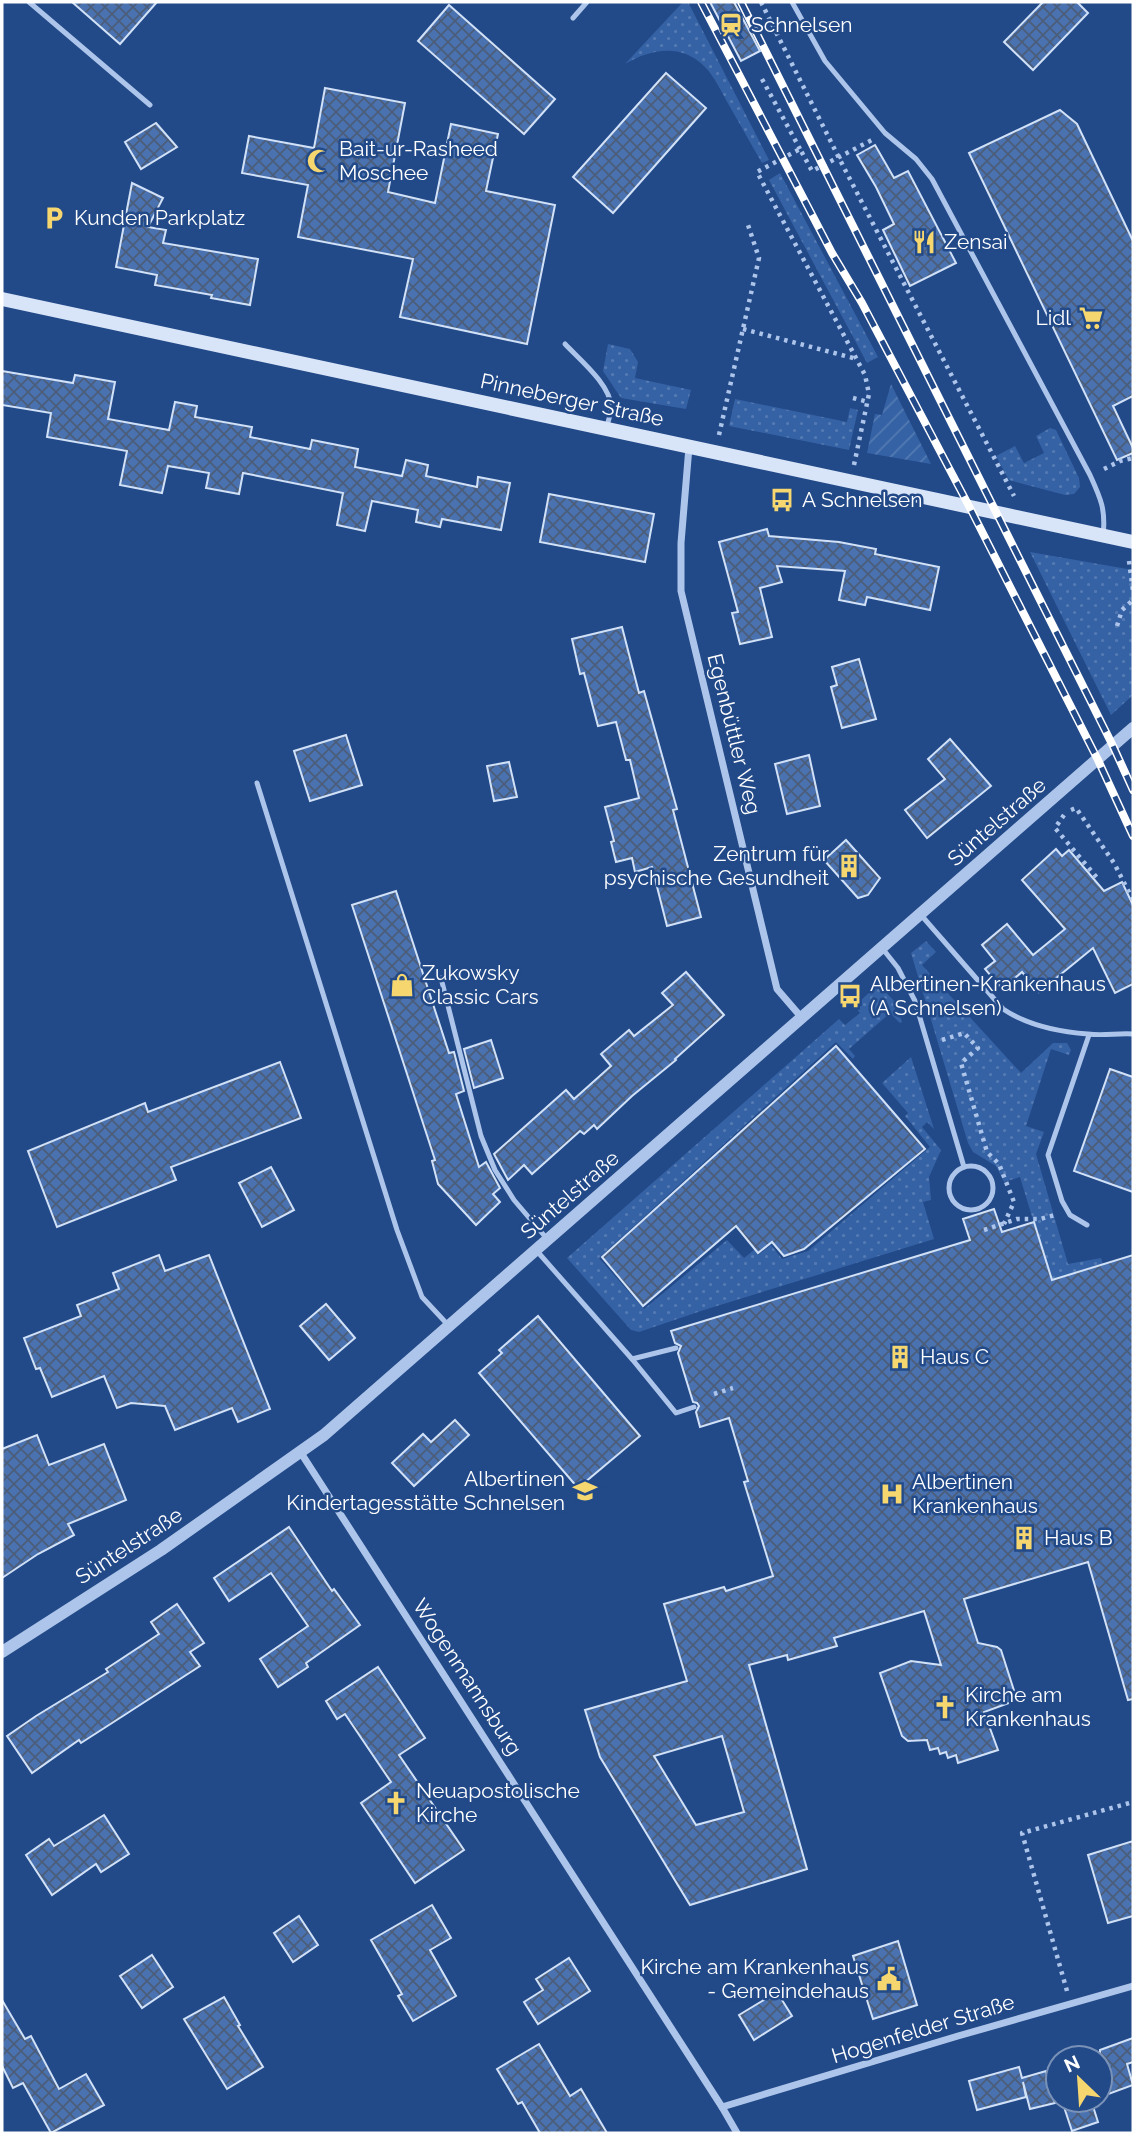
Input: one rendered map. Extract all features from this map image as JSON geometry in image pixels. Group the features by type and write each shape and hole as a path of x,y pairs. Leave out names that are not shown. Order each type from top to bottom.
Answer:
{"main road":[{"name":"Pinneberger Straße","path":"2,299 1130,541"}],"street":[{"name":"Egenbüttler Weg","path":"690,447 681,542 681,591 777,989 802,1018"},
{"name":"Süntelstraße","path":"2,1652 161,1550 324,1435 1133,728"},
{"name":"Wogenmannsburg","path":"301,1453 737,2133"},
{"name":"Hogenfelder Straße","path":"722,2107 1133,1986"}],"lane":[{"path":"29,2 150,105"},
{"path":"573,18 587,2"},
{"path":"792,2 825,61 885,133 916,159 932,179 1090,475 1102,502 1105,517 1103,537"},
{"path":"565,344 601,382 608,395 611,407 606,429"},
{"path":"257,783 397,1230 422,1297 449,1326"},
{"path":"920,914 1003,1009 1028,1022 1089,1035 1133,1034"},
{"path":"881,948 898,968 915,1001 964,1167"},
{"path":"440,978 481,1136 495,1170 514,1200 548,1240"},
{"path":"1087,1225 1070,1215 1062,1201 1048,1155 1089,1035"},
{"path":"964,1167 981,1169 992,1181 990,1198 986,1205 978,1209 961,1208 954,1203 950,1195 951,1178 956,1171 964,1167"},
{"path":"536,1250 676,1413 694,1408"},
{"path":"632,1359 677,1348"}],"path":[{"path":"761,2 1026,520"},
{"path":"762,79 812,171 885,133"},
{"path":"800,149 757,172 868,384 868,402 851,482"},
{"path":"715,453 759,258 747,222"},
{"path":"743,330 857,359"},
{"path":"853,398 868,402"},
{"path":"1090,475 1133,458"},
{"path":"1130,541 1133,591"},
{"path":"1117,626 1122,610 1133,600"},
{"path":"1099,880 1055,828 1066,813 1076,808 1114,863 1133,900"},
{"path":"928,1045 964,1033 978,1048 961,1063 987,1152 999,1164 1014,1202 1004,1224"},
{"path":"984,1230 1017,1219 1048,1218 1068,1211"},
{"path":"715,1394 733,1388"},
{"path":"1071,2003 1022,1833 1133,1802"}],"shaded area":[{"path":"683,2 688,2 769,160 762,163 715,80 695,59 675,51 665,51 645,55 625,64"},
{"path":"780,173 878,357 867,363 769,180"},
{"path":"608,344 630,349 638,362 635,378 691,390 686,409 621,398 603,371"},
{"path":"891,384 931,464 867,453 875,414 882,415"},
{"path":"735,399 847,422 850,408 858,410 849,450 729,426"},
{"path":"1050,428 1056,430 1079,478 1080,487 1074,494 1065,495 1009,480 996,456 1015,446 1024,463 1044,453 1036,436"},
{"path":"1030,552 1133,570 1133,695 1111,715"},
{"path":"926,941 936,952 922,965 1021,1073 1053,1043 1067,1043 1071,1050 1069,1055 1051,1049 1026,1126 1044,1132 1036,1154 1068,1264 1101,1258 1103,1264 1099,1438 1020,1177 1004,1182 996,1166 973,1152 968,1143 911,953"},
{"path":"878,984 895,1002 902,1022 890,1013 849,1049 855,1056 853,1059 836,1042 599,1258 644,1309 727,1240 744,1258 754,1250 758,1255 771,1245 782,1259 808,1251 930,1147 905,1116 908,1113 882,1083 911,1057 934,1129 927,1122 922,1127 941,1150 929,1177 931,1200 923,1202 934,1239 639,1332 631,1330 567,1258 839,1019 845,1025 860,1013 855,1006"}],"building":[{"path":"72,2 157,2 120,44"},
{"path":"710,2 734,2 760,51 741,61"},
{"path":"1043,2 1077,2 1088,13 1033,70 1004,42"},
{"path":"449,5 555,99 524,134 418,41"},
{"path":"666,73 706,108 613,213 573,177"},
{"path":"325,88 405,103 388,192 435,203 451,124 498,134 486,191 555,205 527,344 400,317 413,259 298,237 308,185 242,173 249,136 314,148"},
{"name":"Lidl","path":"1060,110 1077,124 1133,241 1133,396 1113,406 1133,453 1117,460 969,153"},
{"path":"156,123 177,147 141,169 125,142"},
{"path":"875,145 894,178 908,171 956,263 910,286 883,230 894,224 857,155"},
{"path":"132,183 163,198 148,227 166,230 163,243 258,259 250,305 155,285 157,275 116,267"},
{"path":"2,371 73,383 75,375 115,382 108,419 169,430 175,402 197,406 195,417 252,427 250,437 310,449 312,440 358,449 355,467 402,476 406,460 428,465 426,476 477,487 478,477 510,483 501,530 442,519 440,527 416,522 418,510 372,501 365,531 337,525 343,493 243,473 239,494 206,488 209,473 168,466 162,493 120,485 127,451 47,437 51,413 2,405"},
{"path":"549,494 654,514 645,562 540,542"},
{"path":"767,529 769,536 839,542 876,549 875,554 939,567 930,610 867,597 865,605 839,600 845,571 777,566 782,582 760,588 772,637 740,644 732,613 738,612 719,542"},
{"path":"622,627 639,693 644,691 677,809 673,810 701,917 667,926 652,867 635,872 632,858 616,862 611,842 614,841 605,807 639,798 630,760 626,760 616,722 598,726 584,673 580,674 572,639"},
{"path":"859,659 876,719 842,728 831,687 837,685 832,667"},
{"path":"346,735 362,785 310,801 294,751"},
{"path":"950,739 991,786 927,838 905,810 945,779 928,759"},
{"path":"809,755 820,806 787,814 775,764"},
{"path":"509,762 517,797 494,801 487,766"},
{"name":"Zentrum für psychische Gesundheit","path":"846,840 880,878 868,895 858,898 824,860"},
{"path":"1056,849 1062,856 1069,850 1104,891 1122,882 1133,905 1133,984 1115,993 1093,948 1039,992 1022,972 1002,989 985,969 995,961 982,945 1007,924 1033,955 1065,929 1022,880"},
{"name":"Zukowsky Classic Cars","path":"396,891 449,1053 454,1052 464,1091 456,1094 479,1167 486,1162 500,1188 493,1194 500,1202 476,1225 438,1184 432,1161 435,1160 352,905"},
{"path":"686,972 724,1015 597,1129 594,1125 584,1134 580,1131 532,1174 524,1165 508,1180 494,1154 566,1090 574,1099 611,1066 601,1054 629,1030 634,1036 673,1005 662,993"},
{"path":"491,1040 503,1078 474,1088 464,1049"},
{"path":"836,1046 925,1149 804,1249 784,1256 772,1242 758,1253 736,1226 643,1306 602,1257"},
{"path":"280,1062 301,1118 171,1167 176,1180 57,1227 28,1151 145,1103 148,1112"},
{"path":"1110,1069 1133,1077 1133,1192 1074,1171"},
{"path":"271,1167 294,1210 262,1227 239,1183"},
{"path":"994,1209 1002,1232 1034,1222 1052,1280 1133,1255 1133,1699 1128,1700 1088,1562 964,1599 978,1643 1001,1650 1017,1700 984,1712 998,1750 958,1763 956,1755 948,1758 946,1752 940,1754 938,1748 930,1750 927,1740 908,1741 902,1736 880,1673 911,1661 941,1665 924,1611 834,1638 837,1646 788,1660 787,1655 749,1665 807,1869 690,1905 600,1757 585,1710 687,1681 664,1604 724,1587 726,1591 773,1576 744,1482 748,1481 729,1418 700,1427 696,1412 699,1406 693,1402 678,1353 681,1346 675,1343 671,1331 970,1240 963,1219","holes":["722,1736 744,1812 696,1825 654,1756"]},
{"path":"159,1255 165,1271 209,1255 270,1409 238,1422 232,1408 175,1430 165,1406 131,1403 117,1408 104,1376 52,1397 40,1368 36,1369 24,1338 81,1316 77,1305 119,1289 113,1273"},
{"path":"326,1304 355,1338 329,1360 300,1326"},
{"path":"538,1316 640,1436 578,1488 479,1373 502,1353 499,1350"},
{"path":"455,1420 469,1435 414,1486 392,1463 423,1434 431,1442"},
{"path":"37,1435 49,1465 104,1444 126,1500 68,1524 74,1535 38,1554 2,1578 2,1449"},
{"path":"289,1527 332,1591 334,1589 360,1625 306,1663 308,1667 278,1687 260,1659 308,1626 271,1573 229,1601 214,1578"},
{"path":"177,1604 204,1643 190,1652 200,1666 81,1743 79,1740 32,1773 7,1736 108,1672 106,1669 159,1634 151,1622"},
{"path":"378,1667 425,1738 399,1755 464,1850 415,1883 361,1803 391,1782 345,1714 337,1719 326,1701"},
{"path":"104,1815 129,1854 101,1872 96,1864 52,1895 26,1855 49,1839 54,1846"},
{"path":"1133,1841 1133,1916 1108,1923 1088,1855"},
{"path":"432,1905 451,1938 430,1950 456,1996 413,2021 398,1996 402,1994 371,1940"},
{"path":"299,1916 318,1945 293,1962 274,1933"},
{"name":"Kirche am Krankenhaus - Gemeindehaus","path":"898,1941 917,2005 873,2019 853,1956"},
{"path":"152,1955 173,1987 142,2008 120,1976"},
{"path":"569,1958 590,1991 538,2024 524,2002 543,1990 536,1979"},
{"path":"777,1992 792,2016 754,2040 739,2015"},
{"path":"224,1997 263,2067 227,2089 184,2019"},
{"path":"2,2000 25,2039 31,2036 59,2089 86,2074 104,2105 51,2133 23,2083 13,2088 2,2066"},
{"path":"1133,2038 1133,2062 1127,2064 1133,2085 1114,2092 1114,2045"},
{"path":"539,2044 570,2096 581,2089 607,2133 540,2133 522,2102 518,2104 497,2069"},
{"path":"1019,2067 1022,2078 1044,2072 1044,2106 1030,2109 1023,2082 1026,2097 977,2110 969,2081"},
{"path":"1066,2114 1095,2114 1098,2122 1072,2131"}],"railway":[{"path":"701,2 832,253 862,303 970,508 1098,760 1133,836"},
{"path":"741,2 1133,790"}],"place":[{"name":"Schnelsen","path":"731,25"},
{"name":"Bait-ur-Rasheed Moschee","path":"319,161"},
{"name":"Kunden Parkplatz","path":"54,218"},
{"name":"Zensai","path":"924,242"},
{"name":"Lidl","path":"1091,318"},
{"name":"A Schnelsen","path":"782,500"},
{"name":"Zentrum für psychische Gesundheit","path":"849,866"},
{"name":"Zukowsky Classic Cars","path":"402,985"},
{"name":"Albertinen-Krankenhaus (A Schnelsen)","path":"850,996"},
{"name":"Haus C","path":"900,1357"},
{"name":"Albertinen Kindertagesstätte Schnelsen","path":"585,1491"},
{"name":"Albertinen Krankenhaus","path":"892,1494"},
{"name":"Haus B","path":"1024,1538"},
{"name":"Kirche am Krankenhaus","path":"945,1707"},
{"name":"Neuapostolische Kirche","path":"396,1803"},
{"name":"Kirche am Krankenhaus - Gemeindehaus","path":"889,1979"}]}
